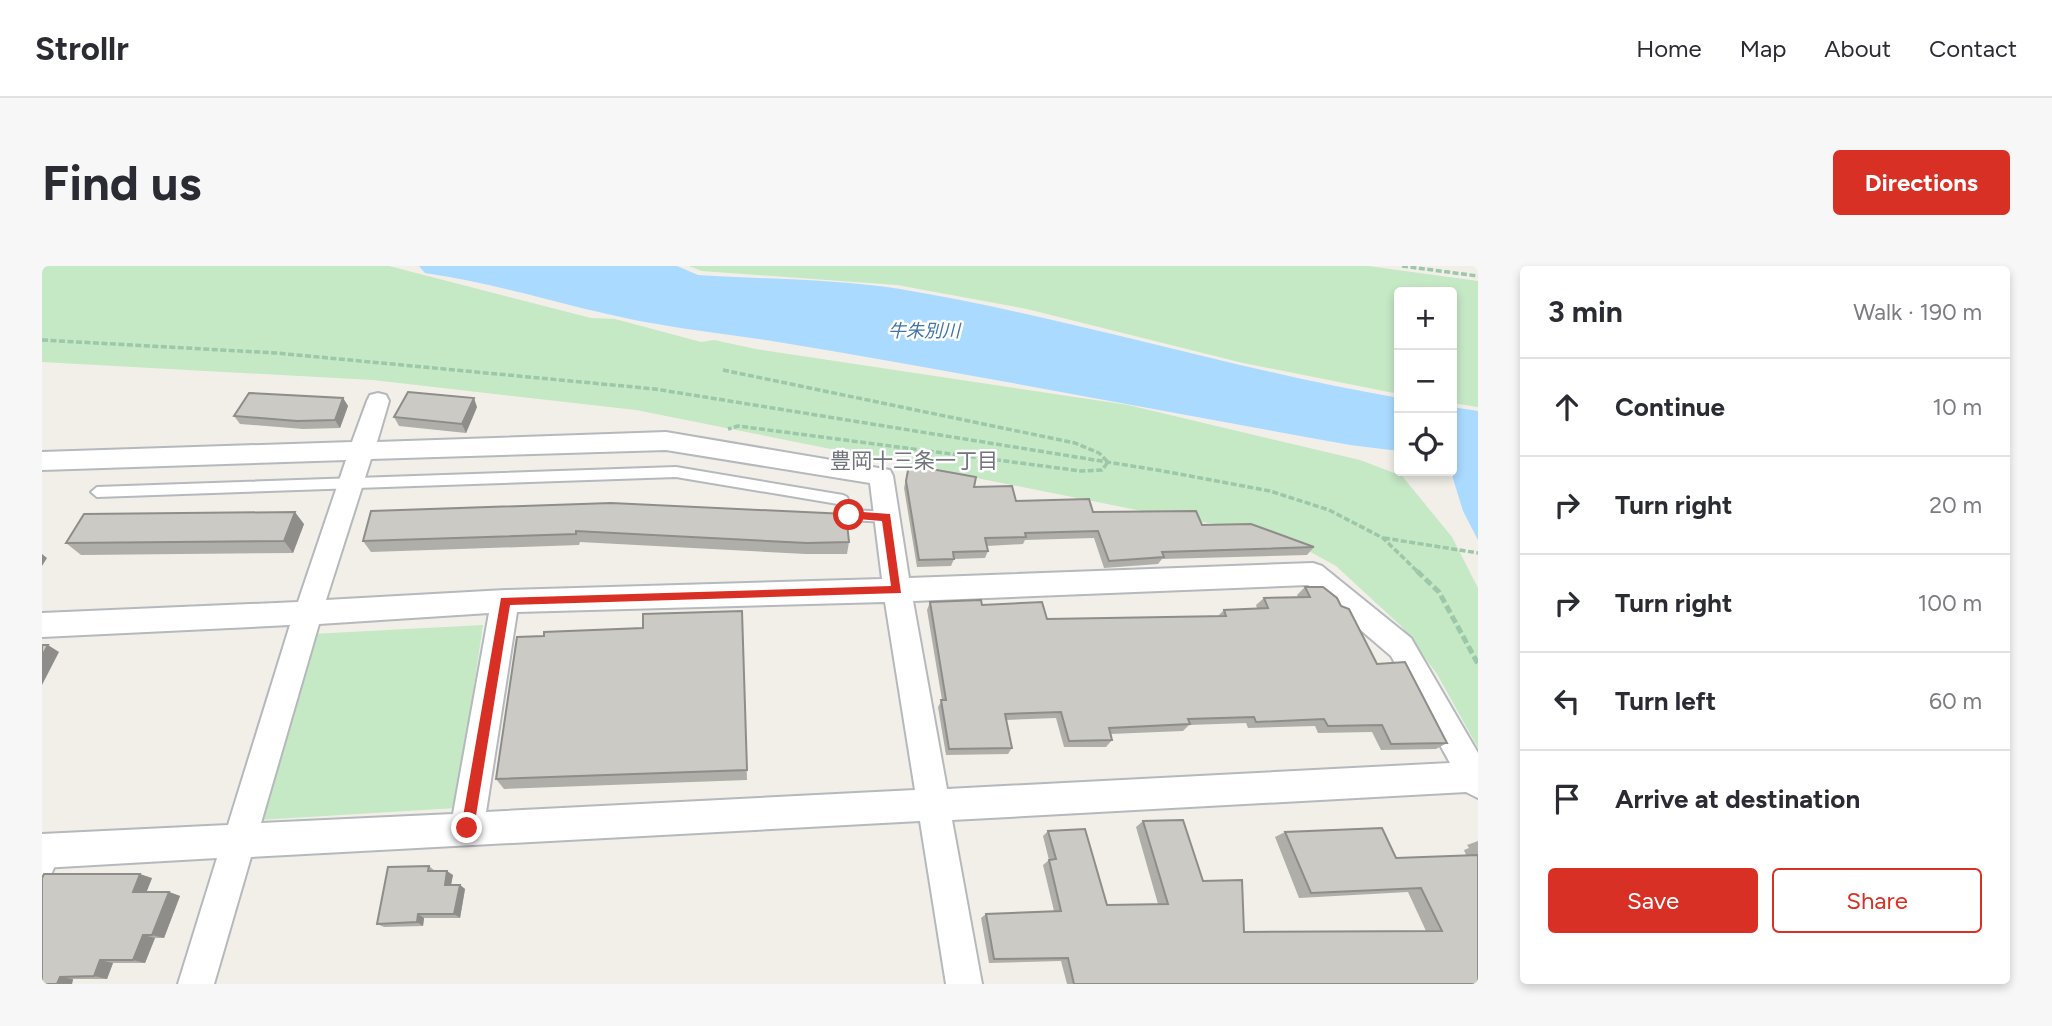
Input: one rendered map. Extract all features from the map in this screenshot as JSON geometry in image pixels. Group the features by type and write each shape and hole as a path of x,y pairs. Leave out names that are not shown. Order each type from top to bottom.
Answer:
{"street":[{"path":"196,984 308,613 378,401"},
{"path":"42,461 666,441 881,477 932,804 964,984"},
{"path":"42,625 505,601 1313,574 1401,647 1477,780 467,828 239,842 46,859"},
{"path":"467,828 505,601"}],"lane":[{"path":"97,492 676,472 843,500 849,515 887,517"}],"path":[{"path":"1402,266 1478,276"},
{"path":"42,340 276,353 655,389 1108,462 1300,499 1354,522 1383,538 1439,592 1478,664"},
{"path":"723,370 1075,443 1099,453 1108,462"},
{"path":"720,449 727,430 737,426 1081,471 1102,470 1108,462"},
{"path":"1383,538 1478,553"}],"green space":[{"path":"42,266 389,266 591,318 615,319 701,342 714,340 756,349 1128,405 1360,460 1394,473 1394,476 1402,476 1452,537 1478,588 1478,748 1437,674 1401,626 1336,566 1280,535 1167,516 636,410 373,380 42,362"},
{"path":"689,266 1368,266 1478,281 1478,407 1457,404 1457,287 1394,287 1394,393 1243,363 1027,309 897,285 702,271"},
{"path":"483,625 456,808 259,820 312,634"}],"water":[{"name":"牛朱別川","path":"419,266 677,266 698,275 851,283 900,289 1025,314 1274,373 1394,397 1394,450 1350,445 844,353 628,319 484,284 425,273"},
{"path":"1457,408 1478,411 1478,540 1463,511 1452,476 1457,476"}],"building":[{"path":"408,392 474,398 462,424 394,417"},
{"path":"249,393 343,398 335,420 297,421 234,416"},
{"path":"909,465 976,477 974,487 1012,486 1016,501 1089,499 1093,512 1196,511 1202,525 1251,524 1314,547 1162,552 1164,557 1109,561 1098,531 1025,533 1026,537 985,538 988,551 953,552 954,559 919,560 906,481"},
{"path":"611,503 846,514 849,542 807,543 576,531 576,534 363,541 371,511"},
{"path":"295,512 284,541 66,543 84,514"},
{"path":"1305,587 1323,587 1337,598 1341,606 1349,609 1377,664 1405,662 1447,743 1391,744 1382,725 1328,726 1324,719 1256,722 1254,717 1188,719 1190,724 1109,728 1112,740 1069,741 1061,712 1005,714 1012,748 949,749 941,700 946,700 930,602 981,600 982,605 1042,602 1047,619 1226,616 1224,610 1268,608 1264,598 1310,597"},
{"path":"742,611 747,770 496,779 517,637 544,636 544,632 643,628 643,614"},
{"path":"42,645 48,645 42,656"},
{"path":"1183,820 1203,881 1242,880 1244,932 1442,931 1421,888 1311,893 1285,832 1382,828 1396,858 1478,855 1478,984 1074,984 1068,958 994,959 986,914 1061,911 1049,860 1056,859 1048,831 1085,829 1107,905 1168,904 1143,821"},
{"path":"429,866 428,871 447,871 445,885 460,885 454,914 418,914 417,922 377,924 388,867"},
{"path":"44,874 140,874 133,892 169,892 152,935 143,935 133,960 100,960 94,976 60,977 57,984 42,984"}],"district":[{"name":"豊岡十三条一丁目","path":"914,460"}],"route":[{"path":"467,828 505,601 897,590 887,517 849,515"}]}
